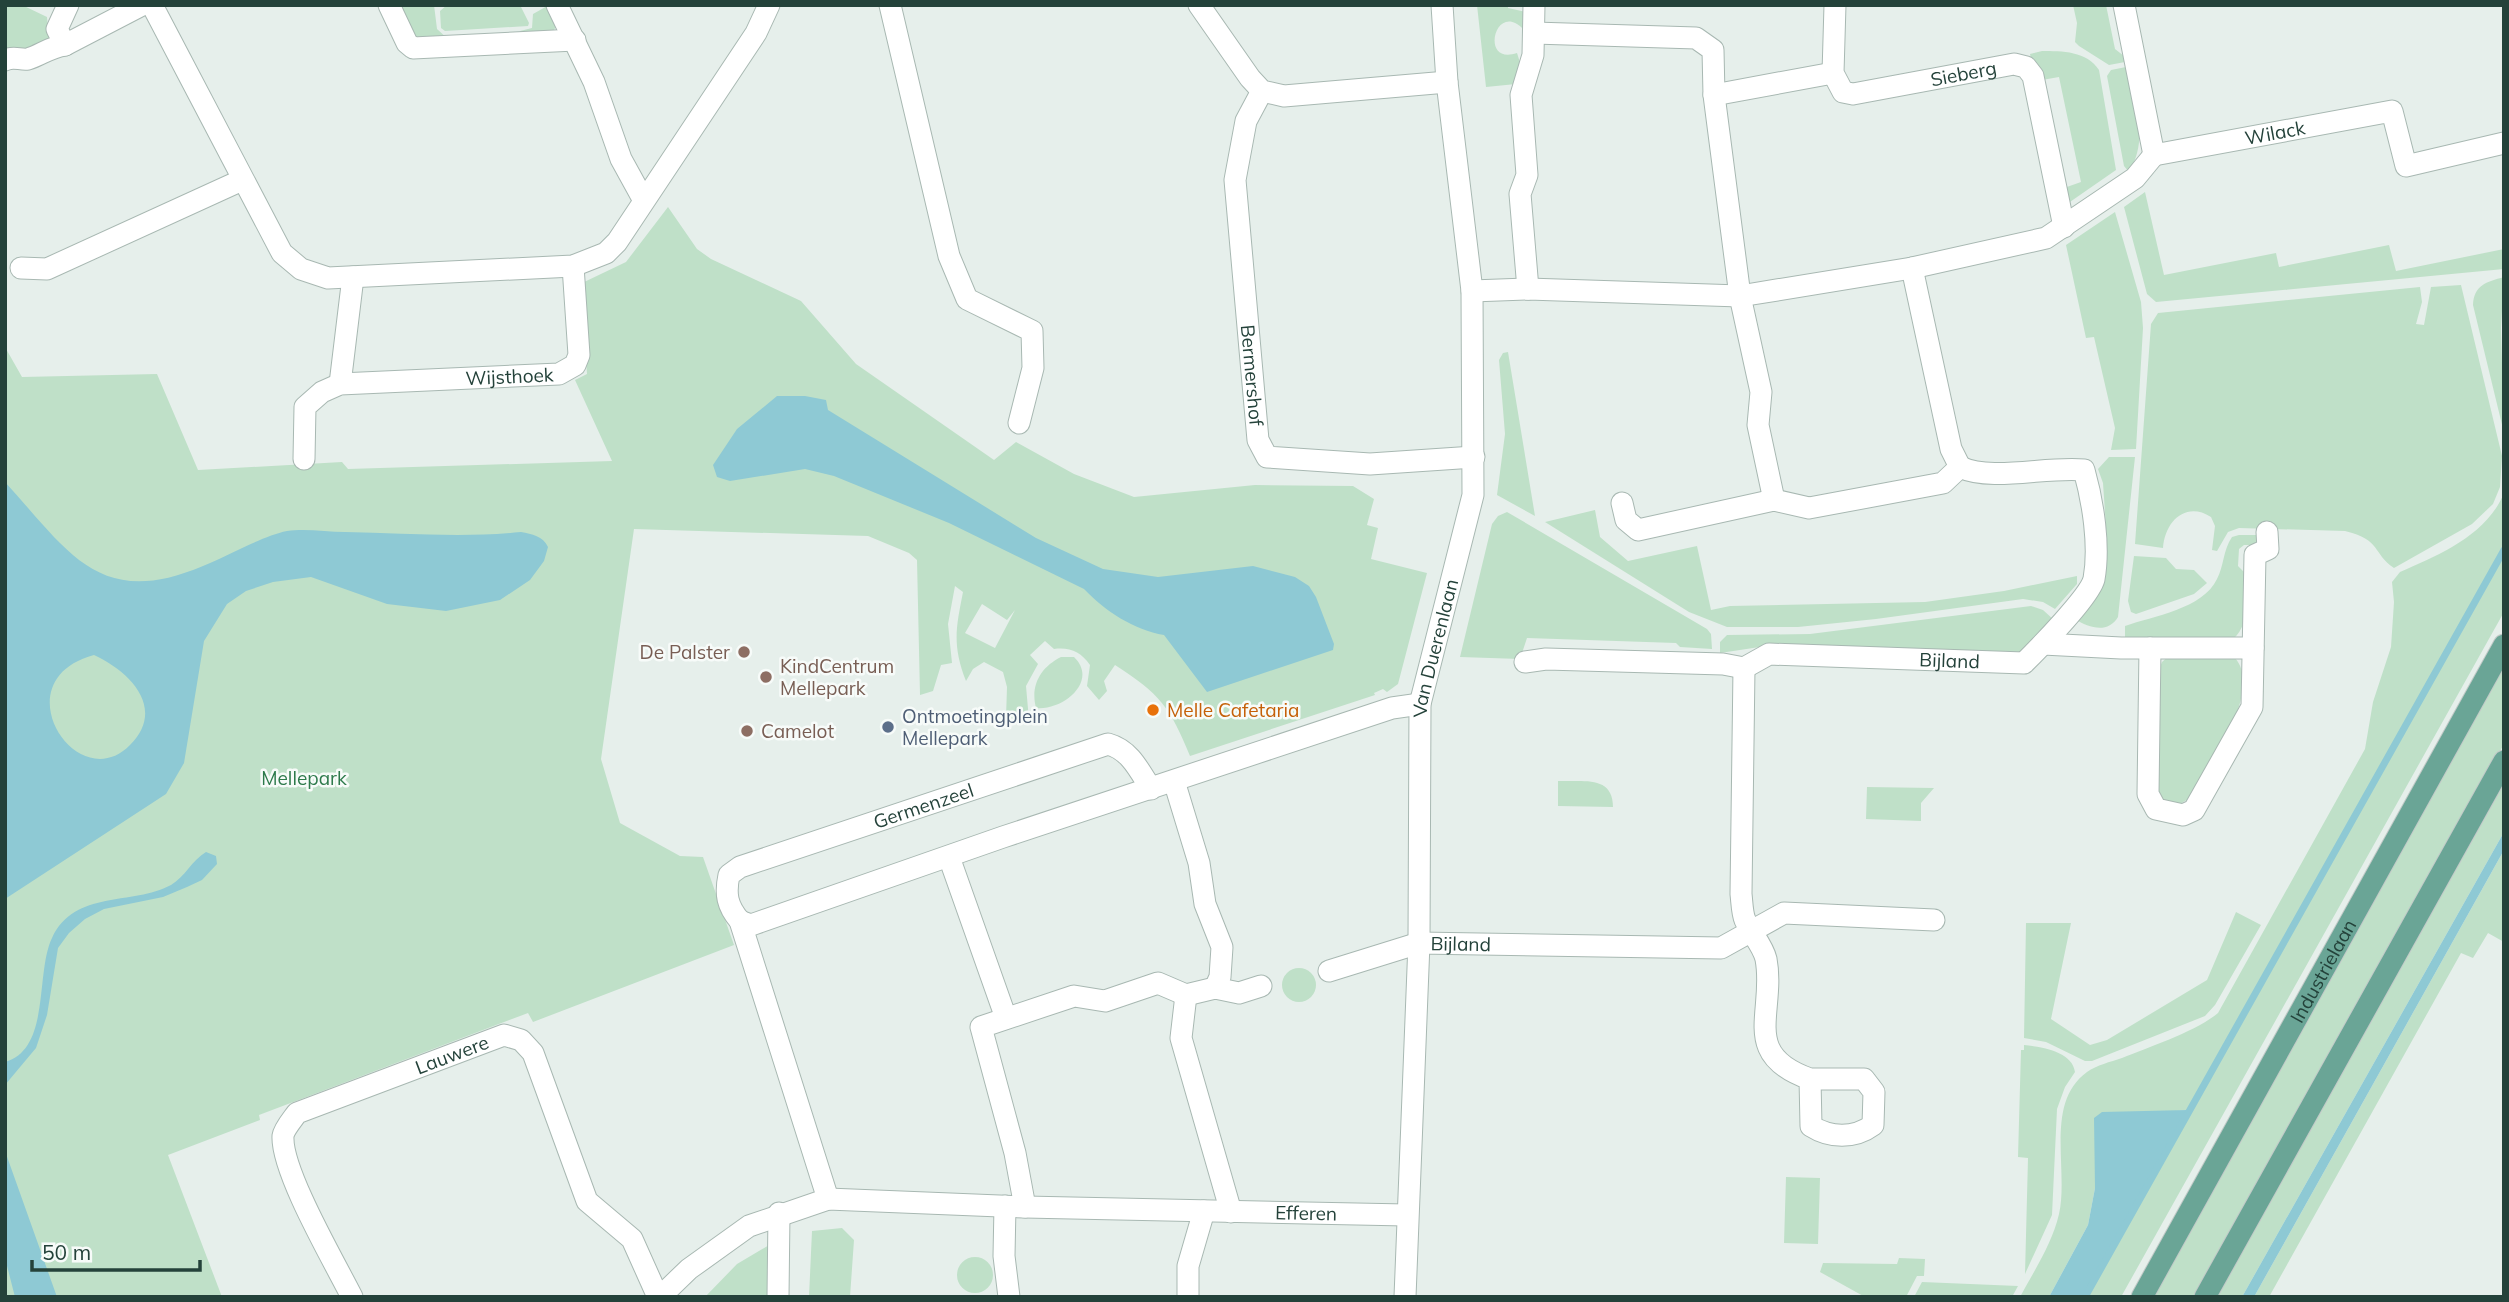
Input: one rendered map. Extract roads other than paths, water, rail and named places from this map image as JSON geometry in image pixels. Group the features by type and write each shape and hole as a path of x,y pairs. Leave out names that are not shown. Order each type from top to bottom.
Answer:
{"main road":[{"name":"Industrielaan","path":"2142,1297 2504,645"},
{"path":"2205,1297 2504,761"}],"street":[{"path":"65,45 57,29 68,5"},
{"path":"5,60 11,57 26,59 51,47 65,45 142,5"},
{"path":"152,5 282,253 301,270 328,278 573,266 606,253 617,242 643,199 756,33 769,5"},
{"path":"389,5 407,43 413,48 575,40"},
{"path":"557,5 594,82 621,159 643,199"},
{"path":"890,5 949,256 967,299 1032,331 1033,368 1019,423"},
{"path":"1199,5 1262,91 1284,96 1447,82"},
{"name":"Van Duerenlaan","path":"1405,1297 1406,1215 1419,943 1420,704 1473,495 1472,291 1447,82 1442,5"},
{"path":"1528,289 1520,194 1527,175 1521,95 1533,55 1534,5"},
{"path":"1714,95 1833,73 1835,5"},
{"path":"1472,291 1528,289 1740,296 1912,268 2046,238 2135,178 2154,155 2124,5"},
{"path":"1534,33 1696,38 1713,50 1714,95 1740,296 1761,392 1758,425 1774,500"},
{"name":"Sieberg","path":"1833,73 1843,92 1853,94 2014,64 2026,67 2033,76 2064,227"},
{"name":"Bermershof","path":"1262,91 1247,121 1235,180 1258,440 1267,457 1370,464 1474,457"},
{"name":"Wilack","path":"2154,155 2392,111 2406,166 2504,143"},
{"path":"21,268 47,269 242,180"},
{"name":"Wijsthoek","path":"304,459 305,407 322,392 340,384 559,374 575,365 579,355 573,266"},
{"path":"1912,268 1951,449 1960,467 1974,474 2064,468 2084,470 2091,493 2094,580 2084,597 2043,644"},
{"path":"340,384 353,276"},
{"path":"1622,503 1626,520 1638,530 1774,500 1810,508 1943,482 1960,467"},
{"path":"2150,648 2148,794 2157,809 2183,815 2194,810 2252,707 2255,555 2268,549 2267,532"},
{"path":"2043,644 2253,648"},
{"name":"Bijland","path":"1744,668 1769,654 2024,663 2043,644"},
{"path":"1525,662 1546,659 1723,664 1744,668 1741,894 1744,917 1766,958 1765,1035 1775,1058 1787,1071 1810,1079"},
{"path":"740,921 751,925 1392,708 1420,704"},
{"name":"Germenzeel","path":"828,1199 740,921 729,908 726,890 729,875 740,867 1108,744 1120,748 1135,763 1151,789"},
{"path":"1174,781 1199,863 1205,904 1222,947 1220,977 1214,988"},
{"path":"949,857 1006,1018"},
{"name":"Bijland","path":"1419,943 1721,948 1784,913 1934,920"},
{"path":"1329,971 1419,943"},
{"path":"1009,1297 1004,1256 1015,1207 1015,1153 981,1027 1074,996 1105,1001 1158,983 1186,995 1214,988 1239,993 1261,986"},
{"path":"1186,995 1181,1038 1231,1212"},
{"name":"Lauwere","path":"352,1297 311,1218 285,1153 283,1133 297,1113 504,1035 521,1040 533,1054 587,1201 632,1239 659,1297 715,1248 749,1226 779,1213 828,1199"},
{"name":"Efferen","path":"828,1199 1015,1207 1406,1215"},
{"path":"1188,1297 1188,1266 1204,1211"},
{"path":"778,1297 779,1213"}],"water":[{"path":"777,396 805,396 826,400 828,410 1036,538 1103,569 1158,577 1253,566 1295,577 1309,586 1316,597 1334,644 1333,650 1207,692 1164,635 1131,624 1101,605 1084,589 949,523 834,476 805,469 730,481 717,477 713,465 737,429"},
{"path":"5,482 48,531 89,567 112,577 137,581 167,578 203,566 267,537 294,530 455,535 521,532 537,536 546,543 548,547 544,561 530,580 500,600 446,611 387,604 311,577 273,582 246,591 227,604 204,641 184,763 166,794 5,899","holes":["94,655 131,681 139,692 144,704 145,718 141,731 130,745 109,758 89,757 71,747 57,730 50,709 53,687 66,668"]},
{"path":"2504,832 2504,850 2254,1297 2242,1297"},
{"path":"206,852 216,856 217,864 202,880 163,897 104,909 85,919 69,933 58,948 47,1015 36,1048 5,1085 5,1062 20,1054 36,1026 47,953 52,938 62,923 89,905 156,891 171,885"},
{"path":"2187,1110 2083,1297 2049,1297 2088,1225 2095,1188 2094,1118 2102,1112"},
{"path":"5,1151 57,1297 15,1297 5,1258"}],"waterway":[{"path":"2085,1297 2504,550"}],"place":[{"name":"De Palster","path":"744,652"},
{"name":"KindCentrum Mellepark","path":"766,677"},
{"name":"Melle Cafetaria","path":"1153,710"},
{"name":"Ontmoetingplein Mellepark","path":"888,727"},
{"name":"Camelot","path":"747,731"}],"park label":[{"name":"Mellepark","path":"304,778"}]}
